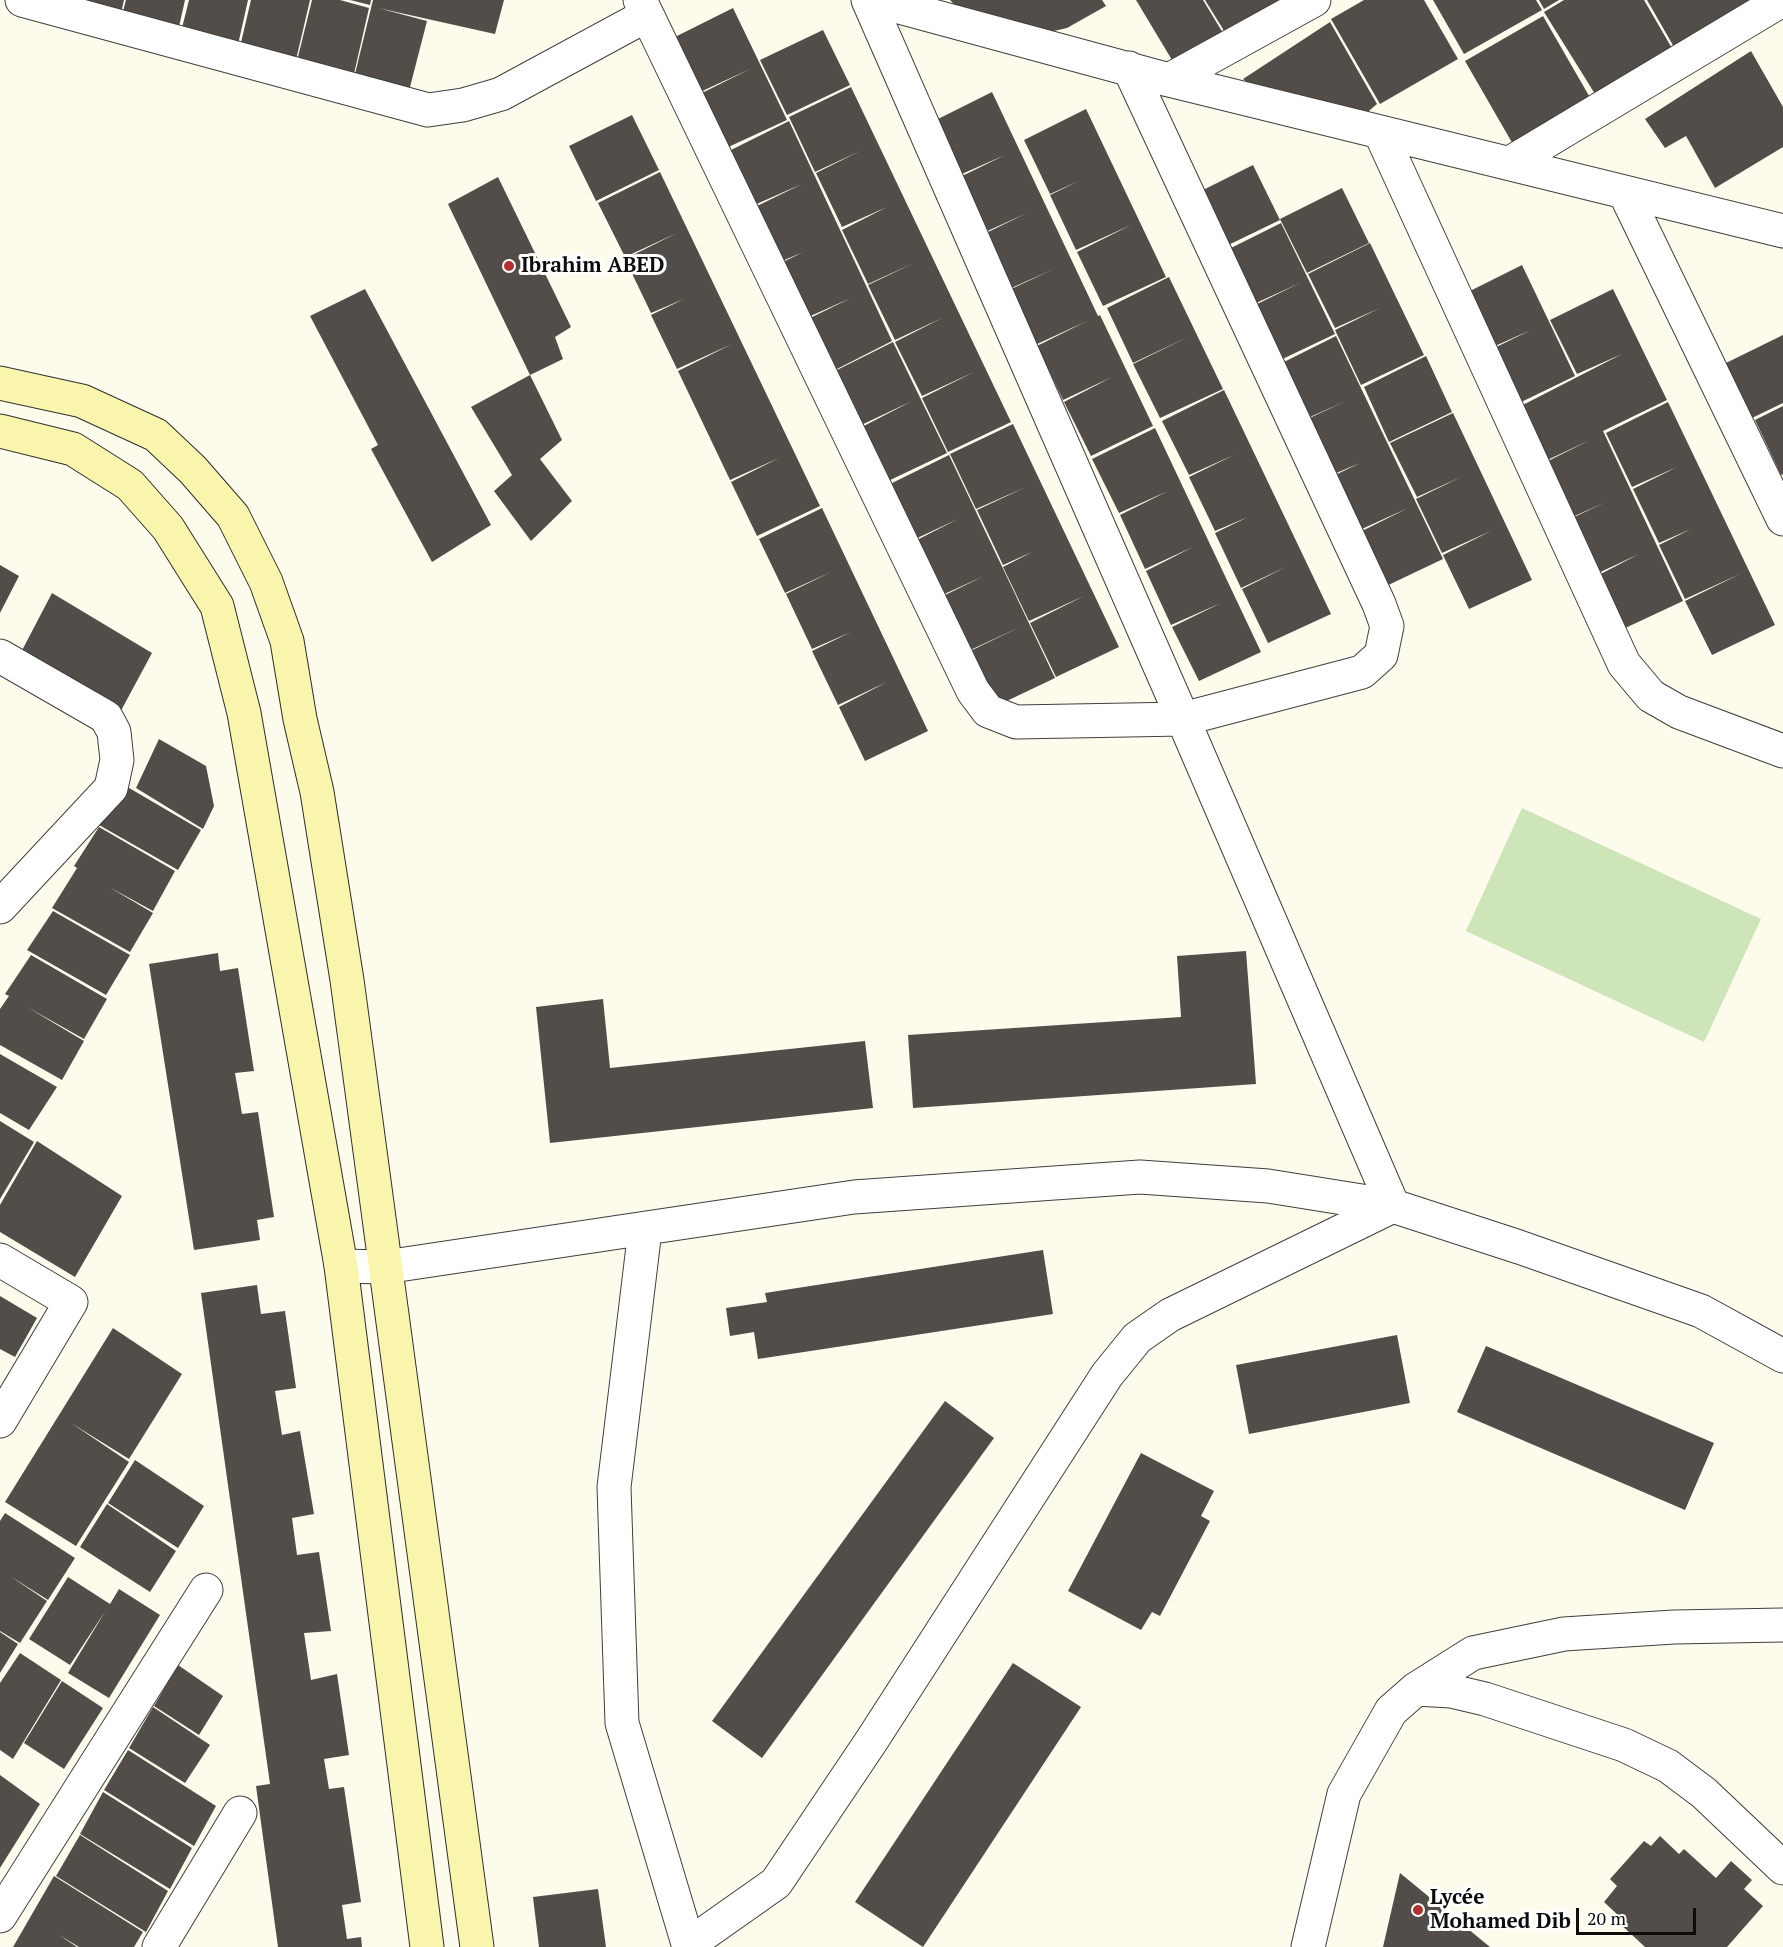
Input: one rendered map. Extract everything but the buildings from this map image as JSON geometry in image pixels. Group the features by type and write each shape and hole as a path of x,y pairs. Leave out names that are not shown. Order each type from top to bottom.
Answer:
{"main road":[{"path":"0,383 82,401 156,435 193,470 233,516 266,582 287,641 300,719 317,792 347,980 477,1947"},
{"path":"0,431 73,449 130,485 168,528 217,606 244,713 341,1266 427,1947"}],"street":[{"path":"22,0 428,110 463,105 501,94 644,8 973,691 988,711 1016,722 1183,719 1362,672 1381,655 1387,626 1374,593 1129,68"},
{"path":"868,0 1183,719 1393,1206"},
{"path":"874,0 1169,80 1783,231"},
{"path":"1169,80 1314,0"},
{"path":"1510,164 1771,3"},
{"path":"1380,132 1624,664 1651,696 1679,712 1783,751"},
{"path":"1624,193 1783,519"},
{"path":"0,656 106,717 114,732 117,760 111,788 0,905"},
{"path":"341,1266 385,1267 854,1197 1140,1177 1268,1186 1393,1206 1519,1247 1701,1311 1783,1356"},
{"path":"645,1230 614,1487 622,1723 689,1946 776,1883 878,1730 1107,1375 1137,1338 1170,1315 1393,1206"},
{"path":"0,1260 71,1302 0,1421"},
{"path":"0,1916 206,1590"},
{"path":"1308,1947 1344,1794 1391,1711 1416,1689 1473,1653 1564,1634 1783,1625"},
{"path":"1416,1689 1451,1691 1485,1699 1632,1749 1668,1766 1704,1793 1783,1868"},
{"path":"159,1947 240,1813"}],"green space":[{"path":"1522,808 1761,919 1704,1042 1466,931"}],"place":[{"name":"Ibrahim ABED","path":"509,266"},
{"name":"Lycée Mohamed Dib","path":"1418,1910"}]}
